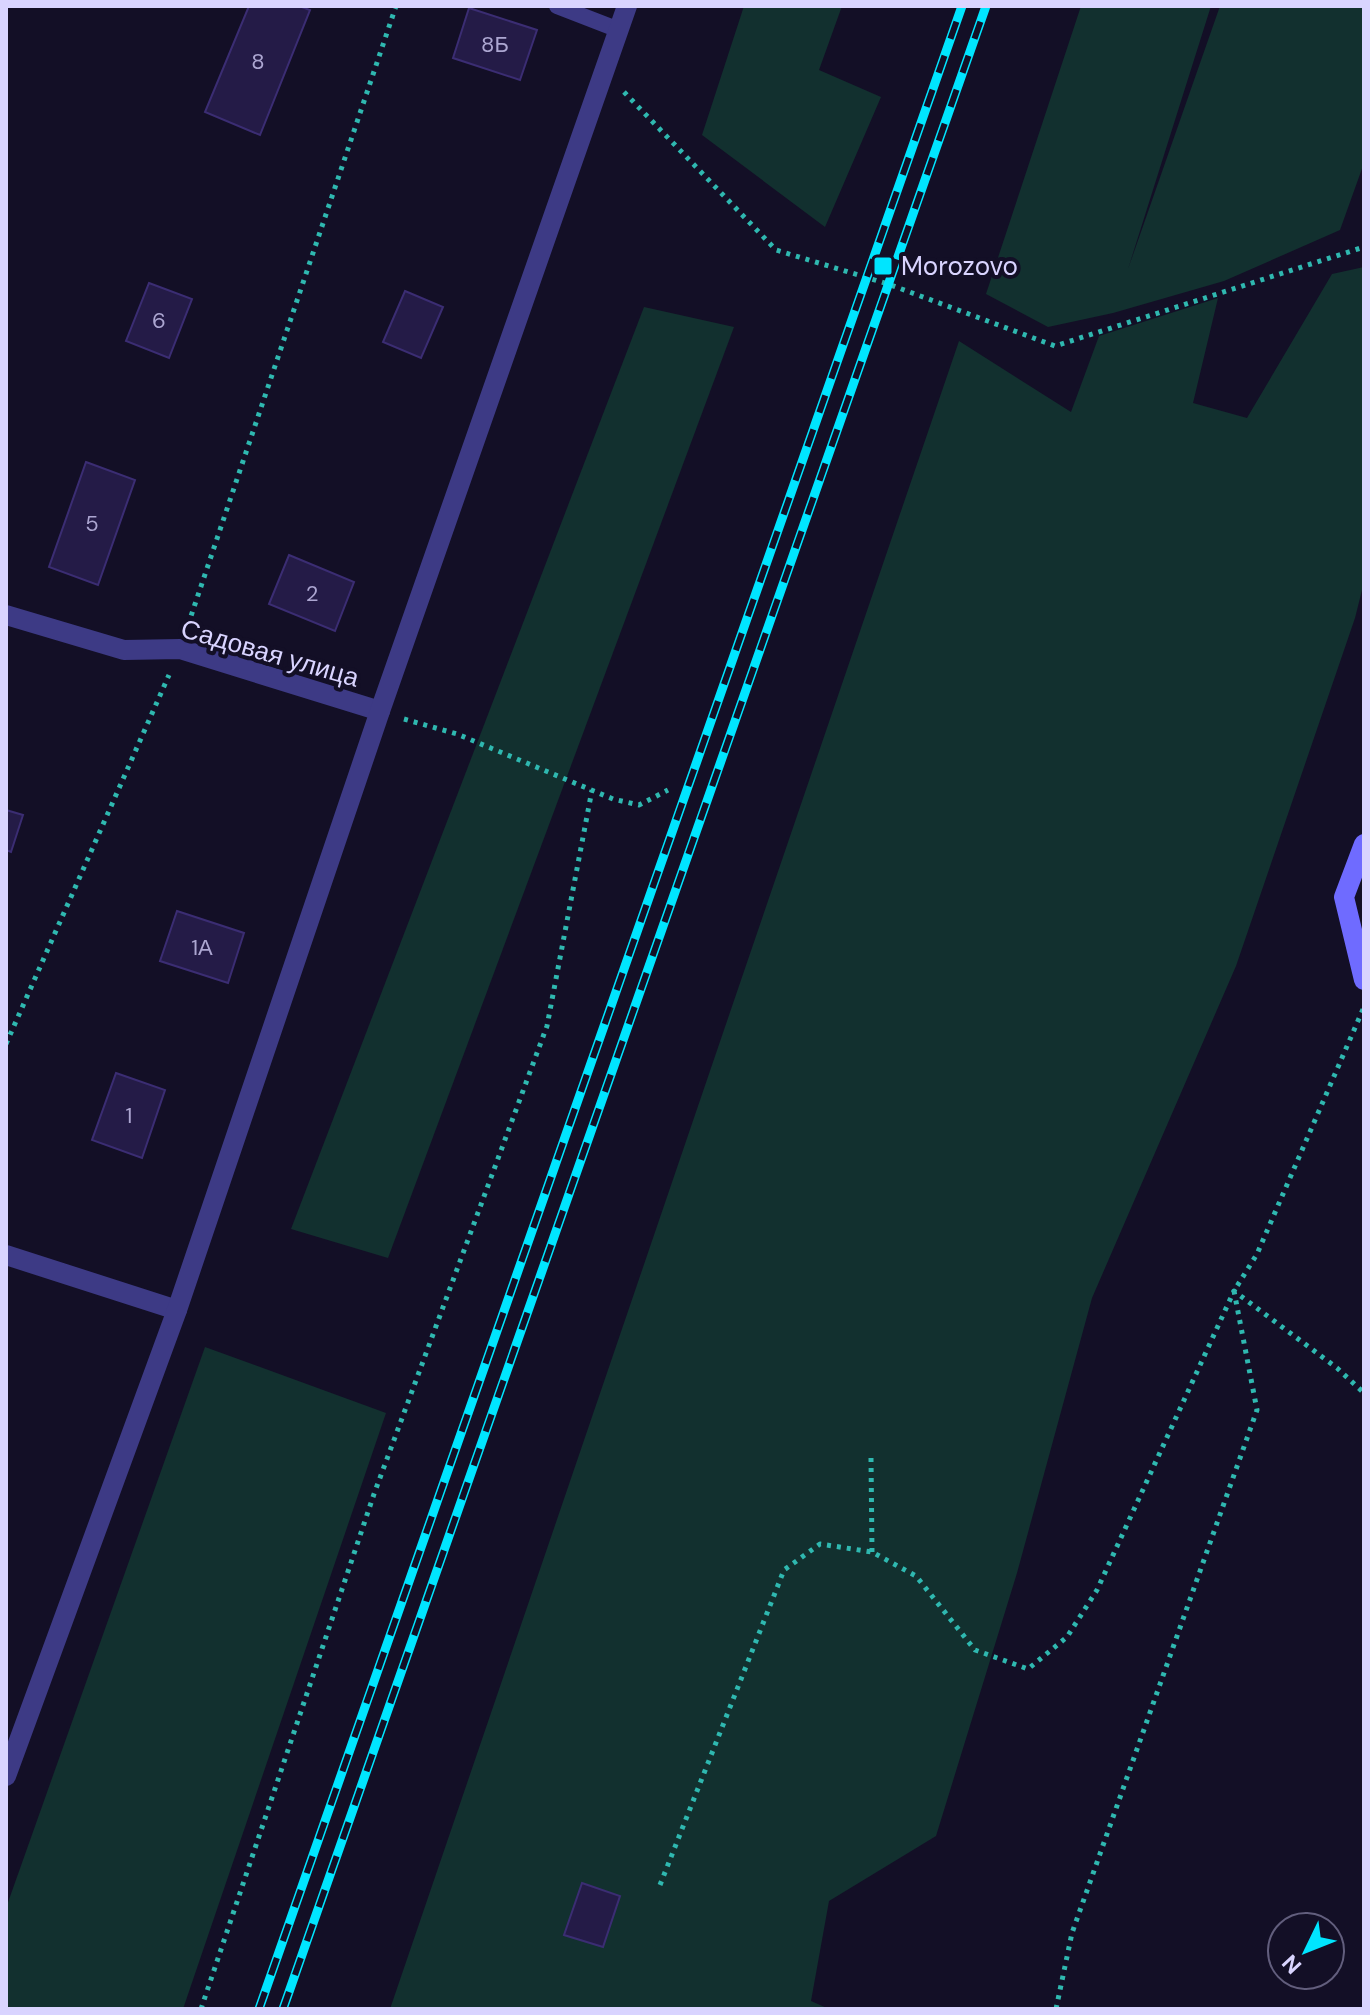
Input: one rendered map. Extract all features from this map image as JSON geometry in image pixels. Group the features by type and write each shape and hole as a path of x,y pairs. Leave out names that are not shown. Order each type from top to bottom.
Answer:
{"street":[{"path":"6,1776 177,1310 380,711 627,6"},
{"name":"Садовая улица","path":"6,615 124,650 180,649 380,711"},
{"path":"1364,844 1344,897 1364,980"},
{"path":"6,1255 177,1310"}],"lane":[{"path":"557,6 619,30"}],"path":[{"path":"6,1044 180,649 396,6"},
{"path":"604,72 776,250 888,284 1055,346 1364,247"},
{"path":"380,711 457,734 613,799 639,805 668,790"},
{"path":"201,2009 374,1494 547,1026 592,790"},
{"path":"660,1885 784,1570 820,1544 872,1552 916,1576 975,1650 1028,1669 1067,1637 1097,1590 1234,1291 1257,1254 1364,1007"},
{"path":"1234,1291 1337,1368 1364,1393"},
{"path":"1056,2009 1072,1933 1257,1410 1234,1291"},
{"path":"871,1458 872,1552"}],"green space":[{"path":"744,6 842,6 819,70 881,97 825,227 702,135"},
{"path":"1081,6 1211,6 1128,269 1220,6 1364,6 1364,163 1340,230 1224,281 1113,313 1048,327 986,294"},
{"path":"1364,267 1364,582 1355,618 1236,966 1092,1298 1017,1573 936,1836 829,1901 811,2001 829,2009 390,2009 959,341 1071,412 1099,336 1218,298 1193,403 1247,418 1332,274"},
{"path":"644,307 734,327 388,1258 291,1229"},
{"path":"205,1347 386,1413 183,2009 6,2009 6,1908"}],"building":[{"path":"249,6 299,6 310,10 260,135 205,112"},
{"path":"469,8 537,30 520,80 453,58"},
{"path":"149,283 192,299 169,358 126,341"},
{"path":"405,291 443,307 421,358 383,342"},
{"path":"86,462 135,480 98,585 49,567"},
{"path":"289,555 354,582 335,631 269,604"},
{"path":"6,810 23,815 11,852 6,850"},
{"path":"177,911 244,933 228,983 160,961"},
{"path":"116,1073 165,1090 142,1158 92,1140"},
{"path":"582,1883 620,1896 603,1947 564,1935"}],"railway":[{"path":"259,2009 962,6"},
{"path":"283,2009 986,6"}],"place":[{"name":"Morozovo","path":"883,266"}]}
